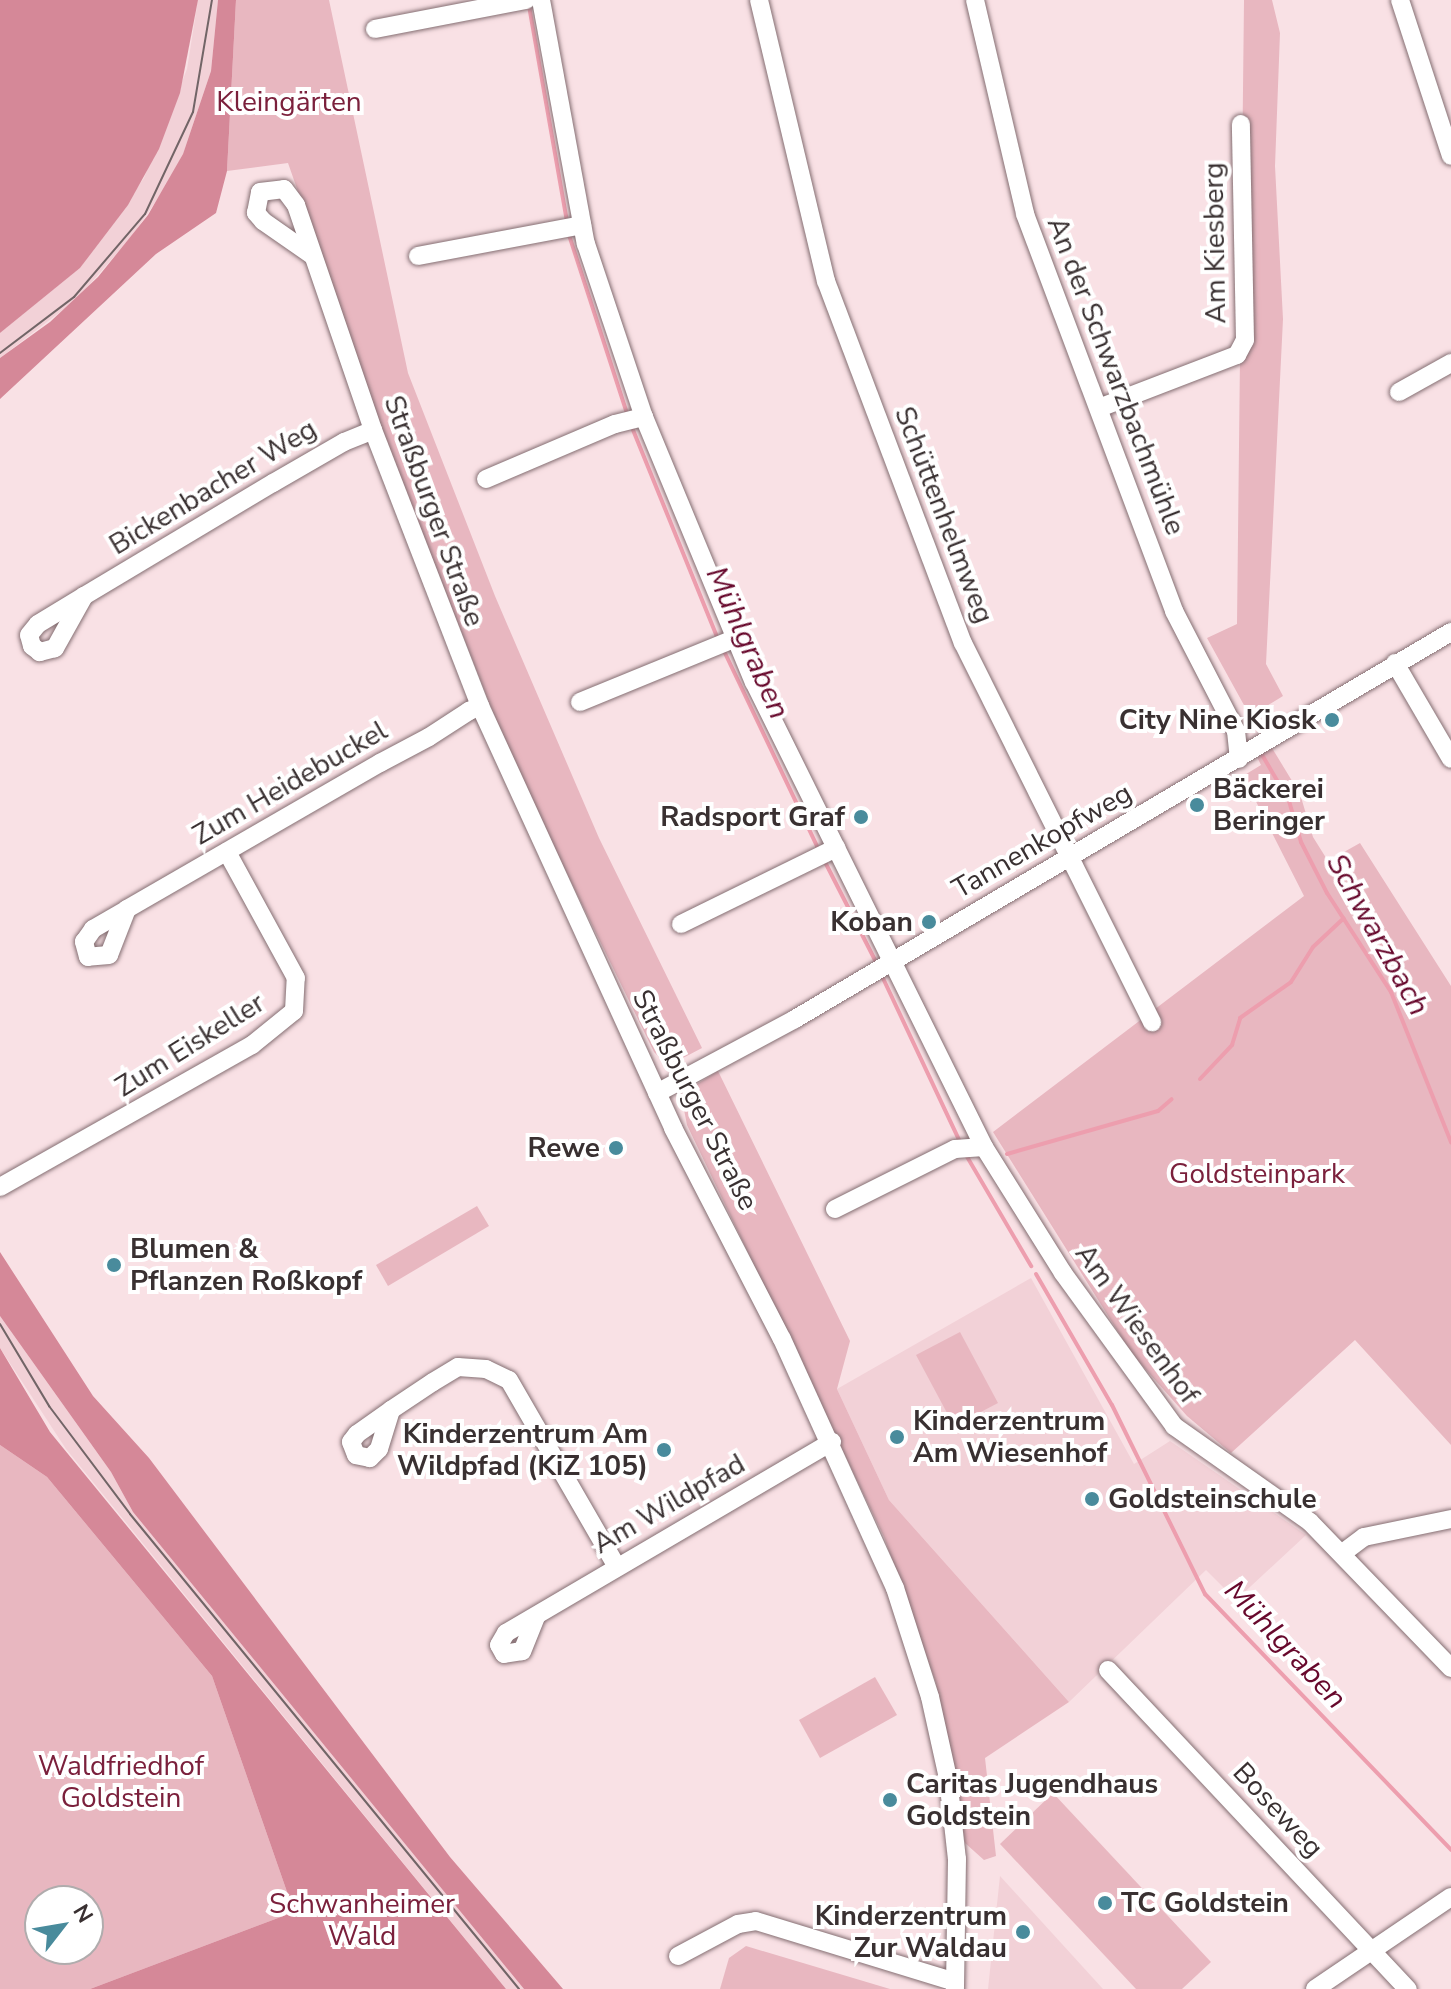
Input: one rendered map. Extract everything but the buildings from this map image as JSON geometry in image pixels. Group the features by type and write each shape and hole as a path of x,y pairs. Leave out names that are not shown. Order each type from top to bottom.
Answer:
{"street":[{"name":"Am Wiesenhof","path":"541,0 573,227 634,420 727,642 827,852 892,959 984,1147 1063,1273 1174,1426 1310,1522 1344,1552 1451,1668"},
{"name":"Schüttenhelmweg","path":"759,0 826,281 963,643 1152,1022"},
{"name":"An der Schwarzbachmühle","path":"975,0 1025,214 1174,611 1236,731 1239,759"},
{"path":"1400,0 1451,156"},
{"path":"375,29 521,1"},
{"name":"Am Kiesberg","path":"1099,408 1237,355 1245,340 1241,124"},
{"path":"418,256 573,227"},
{"name":"Straßburger Straße","path":"313,256 373,430 480,706 657,1093 832,1442 895,1588 941,1737 957,1859 955,1986 756,1921 738,1924 678,1956"},
{"path":"1399,392 1451,363"},
{"path":"486,479 634,420"},
{"name":"Bickenbacher Weg","path":"84,596 344,442 373,430"},
{"name":"Tannenkopfweg","path":"657,1093 1239,759 1451,632"},
{"path":"580,702 727,642"},
{"path":"1395,663 1451,759"},
{"name":"Zum Heidebuckel","path":"127,909 480,706"},
{"name":"Zum Eiskeller","path":"0,1187 255,1044 294,1011 296,978 227,852"},
{"path":"681,924 827,852"},
{"path":"835,1209 955,1149 984,1147"},
{"path":"391,1410 458,1367 486,1369 509,1380 617,1567"},
{"name":"Am Wildpfad","path":"536,1617 832,1442"},
{"path":"1344,1552 1364,1537 1451,1519"},
{"name":"Boseweg","path":"1108,1670 1408,1989"},
{"path":"1315,1989 1451,1897"}],"shaded area":[{"path":"198,0 218,0 211,71 183,154 165,188 132,236 77,299 0,358 0,333 80,268 144,178 187,69"},
{"name":"Goldsteinschule","path":"1031,1278 1134,1464 1170,1441 1306,1535 1236,1600 1206,1570 1069,1702 889,1500 837,1389"},
{"path":"0,1316 111,1472 133,1512 524,1989 506,1989 66,1449 0,1348"},
{"name":"Kinderzentrum Zur Waldau","path":"1000,1876 1103,1989 988,1989"}],"green space":[{"path":"0,0 198,0 180,93 159,149 128,205 80,268 0,333"},
{"path":"218,0 236,0 227,171 216,213 156,254 0,399 0,358 50,322 98,277 148,215 183,154 211,71"},
{"name":"Kleingärten","path":"236,0 329,0 408,373 495,596 599,838 702,1048 681,1059 664,1062 654,1052 513,763 378,420 288,163 227,171"},
{"path":"1244,0 1272,0 1280,33 1275,166 1283,319 1266,664 1283,696 1250,716 1207,638 1237,624"},
{"name":"Goldsteinpark","path":"1272,748 1300,794 1313,837 1328,861 1360,843 1451,986 1451,1445 1355,1340 1231,1453 1187,1416 1132,1354 993,1132 1304,896 1243,776 1261,765 1257,757"},
{"path":"718,1071 850,1341 837,1389 889,1500 1069,1702 985,1758 996,1856 984,1860 965,1843 936,1683 884,1537 687,1125 681,1094"},
{"path":"477,1206 489,1226 388,1286 376,1265"},
{"path":"0,1252 93,1396 149,1458 450,1857 563,1989 524,1989 133,1512 111,1472 0,1316"},
{"path":"960,1332 998,1403 954,1426 916,1355"},
{"name":"Schwanheimer Wald","path":"0,1348 50,1432 506,1989 90,1989 294,1912 212,1676 47,1477 0,1445"},
{"name":"Waldfriedhof Goldstein","path":"0,1445 47,1477 212,1676 294,1912 90,1989 0,1989"},
{"path":"875,1677 897,1715 820,1758 799,1720"},
{"name":"TC Goldstein","path":"1053,1793 1211,1962 1182,1989 1136,1989 1000,1844"},
{"path":"746,1946 890,1989 720,1989 729,1958"}],"waterway":[{"name":"Mühlgraben","path":"529,6 567,222"},
{"name":"Mühlgraben","path":"569,235 628,417"},
{"name":"Mühlgraben","path":"631,425 718,639"},
{"name":"Mühlgraben","path":"724,651 820,852"},
{"name":"Schwarzbach","path":"1261,753 1289,801 1301,842 1327,893 1391,992 1451,1142"},
{"name":"Mühlgraben","path":"824,860 878,966"},
{"path":"1200,1079 1232,1045 1240,1018 1291,982 1313,947 1344,918"},
{"name":"Mühlgraben","path":"881,974 961,1144"},
{"path":"1007,1154 1158,1111 1172,1099"},
{"name":"Mühlgraben","path":"966,1155 1031,1266"},
{"name":"Mühlgraben","path":"1036,1274 1112,1405 1205,1594 1451,1850"}],"tram line":[{"path":"0,353 74,297 145,214 193,112 212,0"},
{"path":"0,1324 49,1406 130,1514 519,1989"}],"place":[{"name":"City Nine Kiosk","path":"1332,720"},
{"name":"Bäckerei Beringer","path":"1197,805"},
{"name":"Radsport Graf","path":"861,817"},
{"name":"Koban","path":"929,922"},
{"name":"Rewe","path":"616,1148"},
{"name":"Blumen & Pflanzen Roßkopf","path":"114,1265"},
{"name":"Kinderzentrum Am Wiesenhof","path":"897,1437"},
{"name":"Kinderzentrum Am Wildpfad (KiZ 105)","path":"664,1450"},
{"name":"Goldsteinschule","path":"1092,1499"},
{"name":"Caritas Jugendhaus Goldstein","path":"890,1800"},
{"name":"TC Goldstein","path":"1105,1903"},
{"name":"Kinderzentrum Zur Waldau","path":"1023,1932"}]}
